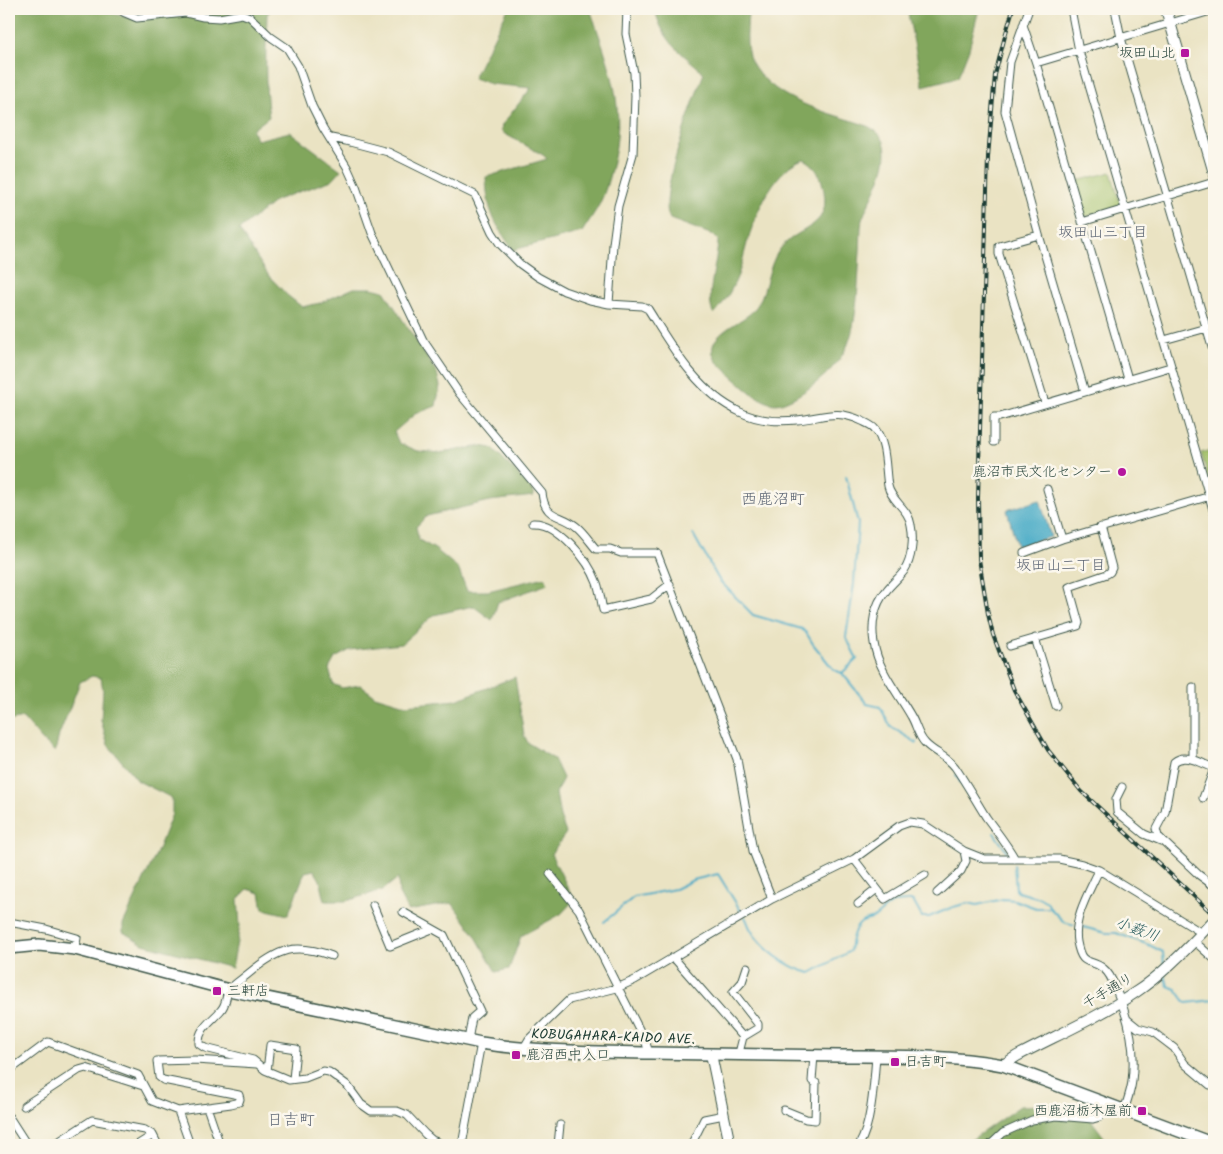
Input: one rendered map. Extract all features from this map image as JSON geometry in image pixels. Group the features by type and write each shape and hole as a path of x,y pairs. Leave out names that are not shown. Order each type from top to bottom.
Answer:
{"main road":[{"name":"KOBUGAHARA-KAIDO AVE.","path":"9,948 39,945 75,948 229,990 481,1043 523,1049 573,1053 876,1056 968,1060 1003,1065 1214,1144"}],"street":[{"path":"119,9 137,18 186,13 219,18 242,14 250,17 271,37 287,48 293,56 312,106 350,174 372,234 423,340 459,393 542,493 543,505 550,513 577,527 596,549 610,549 621,553 657,553 737,759 753,851 772,899"},
{"path":"609,304 612,244 618,206 633,154 635,96 634,73 626,34 627,9"},
{"path":"1029,9 1022,24 1010,62 1005,111 1085,392"},
{"path":"1071,9 1079,51 1164,340 1170,367 1212,496 1214,513"},
{"path":"1114,9 1168,196 1210,327 1214,354"},
{"path":"1166,9 1214,174"},
{"path":"1036,63 1214,10"},
{"path":"1022,24 1036,63 1128,379"},
{"path":"331,138 346,140 388,152 475,195 492,232 500,244 520,264 538,277 564,291 590,300 609,304 642,306 648,309 672,349 688,369 715,396 739,412 759,419 775,420 799,420 824,414 839,414 860,420 873,427 880,439 890,494 909,517 912,544 904,571 885,592 877,605 874,618 874,643 887,676 924,742 947,757 955,767 1015,859"},
{"path":"1082,222 1214,182"},
{"path":"1039,235 999,246 999,254 1045,403"},
{"path":"1164,340 1210,327"},
{"path":"994,442 994,417 1000,417 1170,367"},
{"path":"1047,489 1062,539"},
{"path":"1024,552 1101,527 1212,496"},
{"path":"533,523 550,526 564,536 585,561 597,582 603,610 651,599 670,584"},
{"path":"1010,646 1078,626 1079,623 1069,587 1110,572 1112,562 1101,527"},
{"path":"1035,638 1056,706"},
{"path":"1193,687 1193,758"},
{"path":"1203,798 1214,768 1193,758 1178,759 1172,767 1170,793 1165,812 1156,829 1158,836 1164,842 1199,875 1214,886"},
{"path":"1122,787 1116,799 1117,812 1144,834 1164,842"},
{"path":"523,1049 529,1039 569,1000 617,988 635,980 772,899 854,859 899,826 910,822 923,824 964,851 984,859 1059,860 1082,864 1099,870 1202,933"},
{"path":"937,893 961,870 966,861 964,851"},
{"path":"854,859 885,899 925,875"},
{"path":"1099,870 1081,911 1077,929 1077,942 1082,959 1104,969 1121,1001 1128,1020 1133,1047 1132,1082 1124,1110"},
{"path":"550,874 579,910 646,1043 648,1053"},
{"path":"858,904 877,889"},
{"path":"373,906 390,946 432,929"},
{"path":"403,912 444,935 480,1012 472,1018 468,1040"},
{"name":"千手通り","path":"1003,1065 1137,992 1153,980 1213,921"},
{"path":"9,922 46,929 77,938 75,948"},
{"path":"1194,941 1214,959"},
{"path":"332,956 316,950 296,948 283,950 256,967 229,990 222,1010 202,1029 198,1039 199,1044 205,1048 253,1060 267,1071 289,1080 305,1078 323,1071 329,1072 347,1085 361,1104 371,1111 397,1111 407,1115 432,1140 444,1145"},
{"path":"673,957 743,1037"},
{"path":"740,1055 743,1037 758,1028 758,1024 734,992 742,982 746,967"},
{"path":"1128,1020 1138,1028 1153,1032 1174,1048 1185,1064 1210,1085 1214,1085"},
{"path":"9,1071 48,1042 138,1075 152,1101 178,1111 231,1104 239,1102 240,1098 239,1095 163,1080 159,1077 157,1061 195,1060 257,1064"},
{"path":"462,1145 481,1043"},
{"path":"267,1071 270,1045 296,1049 293,1079"},
{"path":"711,1054 730,1145"},
{"path":"784,1110 806,1119 815,1120 816,1083 812,1081 814,1056"},
{"path":"859,1145 867,1123 876,1056"},
{"path":"24,1106 79,1070 86,1068 143,1086"},
{"path":"990,1145 1003,1133 1032,1120 1056,1116 1093,1119 1100,1117 1110,1105"},
{"path":"207,1107 220,1145"},
{"path":"178,1111 190,1145"},
{"path":"692,1145 704,1119 724,1115"},
{"path":"9,1117 27,1145"},
{"path":"64,1145 61,1140 92,1120 145,1130 153,1135 158,1145"},
{"path":"558,1145 560,1125"},
{"path":"137,1145 153,1135"}],"green space":[{"path":"9,9 93,9 143,21 168,9 273,9 267,14 266,79 269,117 252,130 257,140 290,132 341,170 332,180 276,200 239,230 269,276 287,295 302,307 320,303 354,288 371,288 384,291 437,373 440,386 436,406 415,414 394,432 399,443 418,451 441,453 480,446 492,448 531,488 534,496 490,501 427,516 416,527 419,540 435,549 458,568 467,591 488,591 545,577 548,584 498,602 492,620 473,606 434,615 401,644 350,650 335,658 329,669 333,684 342,688 360,685 375,696 405,705 456,700 515,677 524,735 528,743 554,759 563,778 556,793 560,817 566,833 551,854 574,900 561,914 521,936 509,969 496,972 475,935 452,903 408,911 399,894 398,878 383,890 346,901 325,901 320,880 314,870 305,872 288,915 263,909 260,893 248,889 238,899 240,926 232,968 143,944 123,932 123,924 157,852 172,814 172,798 138,781 108,745 101,720 103,690 101,678 92,676 80,682 59,735 55,752 23,718 9,721"},
{"path":"508,9 590,9 610,69 617,107 618,127 616,148 605,191 598,207 582,232 513,250 501,232 490,208 486,177 547,159 501,131 502,125 531,88 491,84 473,78"},
{"path":"655,9 748,9 747,42 749,55 759,73 781,93 794,100 872,129 882,138 885,147 884,168 862,220 856,311 848,344 839,360 826,375 803,392 782,403 773,404 763,400 741,385 716,361 713,345 723,332 746,317 757,305 775,256 780,249 788,241 814,224 820,217 824,209 825,198 822,182 816,169 804,159 794,163 777,179 758,213 733,286 714,314 710,300 718,240 713,235 670,219 667,208 668,191 678,147 704,73 680,52 668,38 662,30"},
{"path":"907,9 979,9 969,49 958,77 923,86"},
{"path":"1111,172 1120,203 1119,206 1084,216 1073,182"},
{"path":"1214,449 1214,489 1213,489 1201,453"},
{"path":"1079,1104 1110,1145 964,1145 1020,1106"}],"water":[{"path":"1040,500 1051,537 1017,546 1007,510"}],"waterway":[{"path":"842,673 857,659 846,637 854,584 858,523 846,476"},
{"path":"693,534 719,580 753,615 802,629 834,670 842,673 867,704 880,707 891,727 917,743"},
{"path":"956,775 977,809"},
{"path":"994,833 1007,852"},
{"path":"1014,865 1016,890 1047,902 1050,908 1064,922 1074,925"},
{"path":"604,922 634,897 675,889 693,880 718,874 742,913"},
{"path":"745,917 755,936 768,950 794,967 811,973 850,951 856,928 864,921 874,918 890,904 899,901 913,901 922,917 929,917 953,907 969,903 977,905 1003,899 1014,900 1036,908 1050,908"},
{"name":"小薮川","path":"1079,926 1106,933 1116,933 1149,945 1163,952 1164,966"},
{"name":"小薮川","path":"1165,975 1168,986 1176,989 1186,1003 1214,1000"}],"railway":[{"path":"1013,9 995,75 988,157 978,498 979,559 988,614 993,635 1014,690 1048,750 1081,791 1214,915"}],"place":[{"name":"坂田山北","path":"1185,53"},
{"name":"鹿沼市民文化センター","path":"1122,472"},
{"name":"三軒店","path":"217,991"},
{"name":"鹿沼西中入口","path":"516,1055"},
{"name":"日吉町","path":"895,1062"},
{"name":"西鹿沼栃木屋前","path":"1142,1111"}],"district":[{"name":"坂田山三丁目","path":"1103,233"},
{"name":"西鹿沼町","path":"773,499"},
{"name":"坂田山二丁目","path":"1061,566"},
{"name":"日吉町","path":"291,1120"}]}
